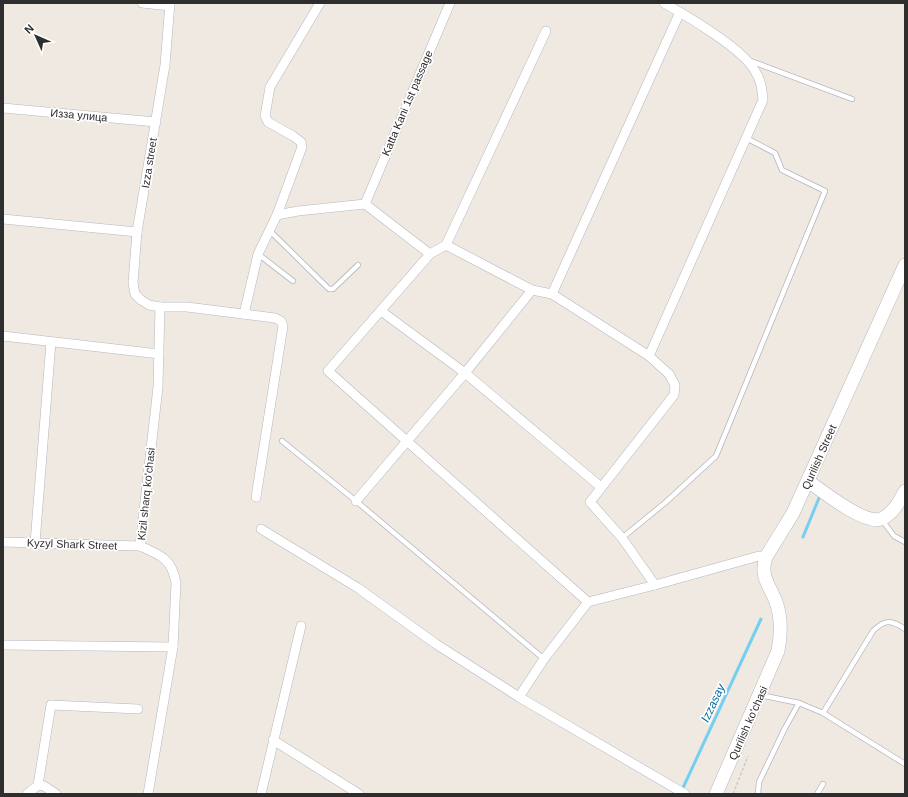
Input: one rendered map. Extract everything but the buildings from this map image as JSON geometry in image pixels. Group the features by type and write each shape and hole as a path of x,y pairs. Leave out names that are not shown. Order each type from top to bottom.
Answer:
{"street":[{"path":"142,3 170,4"},
{"path":"244,314 258,254 277,215 302,147 301,142 293,136 268,122 264,116 268,98 273,82 320,3"},
{"name":"Katta Kani 1st passage","path":"365,204 450,3"},
{"path":"649,356 763,100 762,84 754,69 746,59 728,44 664,3"},
{"name":"Izza street","path":"160,307 149,305 141,300 135,294 133,283 137,232 165,65 170,4"},
{"path":"552,294 680,12"},
{"path":"546,31 446,246 430,254 328,371 588,602"},
{"name":"Изза улица","path":"3,108 156,122"},
{"path":"277,215 298,211 365,204 430,254"},
{"path":"3,219 137,232"},
{"path":"446,246 532,290 552,294 649,356 669,374 675,385 674,395 590,502 622,538 655,585"},
{"name":"Qurilish Street","path":"766,557 787,524 808,481 905,264"},
{"path":"356,501 465,373 532,290"},
{"path":"160,307 187,307 275,318 281,321 283,326 256,497"},
{"name":"Kizil sharq ko'chasi","path":"148,794 173,647 176,583 175,576 165,558 140,546 158,387 160,307"},
{"path":"381,311 465,373 601,487"},
{"path":"3,336 159,354"},
{"path":"35,543 51,342"},
{"path":"808,481 849,509 873,520 881,519 894,509 905,491"},
{"path":"261,528 358,588 436,644 519,697 681,792"},
{"name":"Kyzyl Shark Street","path":"3,542 140,546"},
{"path":"519,697 544,660 588,602 759,556 766,557"},
{"name":"Qurilish ko'chasi","path":"716,794 778,651 781,622 777,604 763,574 763,565 766,557"},
{"path":"261,794 301,626"},
{"path":"3,645 173,647"},
{"path":"27,794 38,785 51,705 138,709"},
{"path":"273,740 359,794"},
{"path":"38,785 44,786 56,794"}],"lane":[{"path":"746,59 852,100"},
{"path":"622,538 666,502 716,456 824,190 782,170 775,153 746,138"},
{"path":"270,231 329,289 333,289 358,264"},
{"path":"258,254 293,281"},
{"path":"282,441 356,501 544,660"},
{"path":"881,519 894,536 905,542"},
{"path":"823,713 873,631 880,624 886,622 897,624 905,629"},
{"path":"760,695 799,702 823,713 905,764"},
{"path":"758,794 758,782 799,702"},
{"path":"817,794 823,784"}],"path":[{"path":"734,794 748,756"}],"waterway":[{"name":"Izzasay","path":"803,537 819,498"},
{"name":"Izzasay","path":"682,790 761,619"}]}
